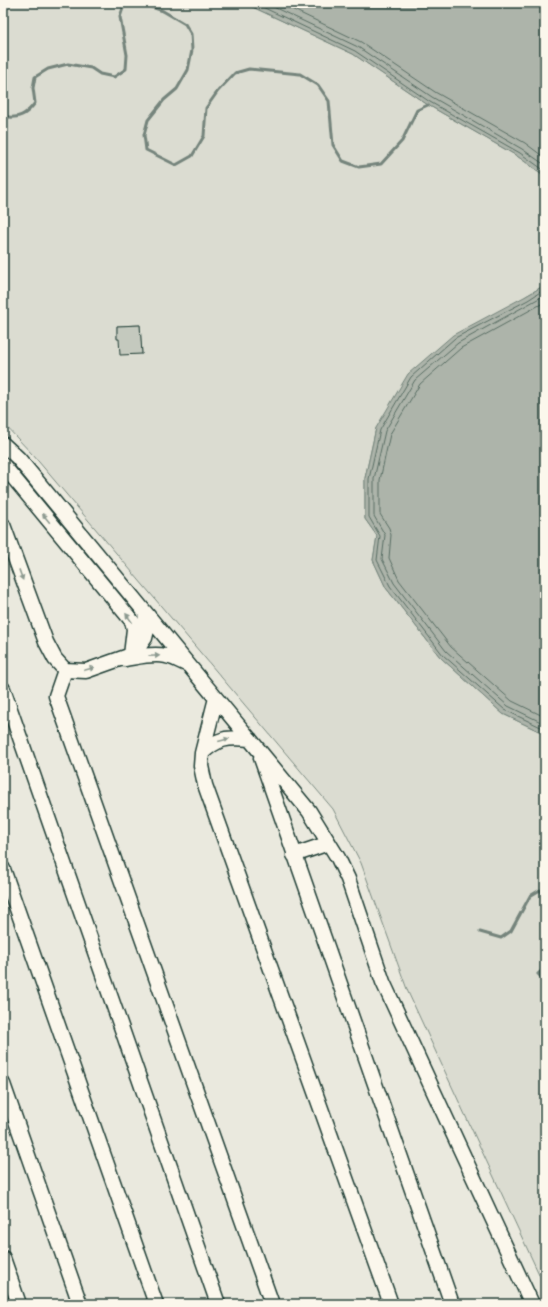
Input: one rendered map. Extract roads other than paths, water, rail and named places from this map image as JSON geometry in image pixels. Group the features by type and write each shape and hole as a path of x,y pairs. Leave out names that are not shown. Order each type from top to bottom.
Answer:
{"street":[{"path":"3,444 18,458 309,811 338,858 348,879 383,982 532,1304"},
{"path":"3,465 132,621 134,629 131,655"},
{"path":"3,525 46,642 55,659 65,670 86,671 131,655 146,638 147,630 145,612"},
{"path":"116,660 165,655 190,666"},
{"path":"65,670 56,696 272,1304"},
{"path":"3,689 218,1304"},
{"path":"216,698 202,753 201,766 205,785 391,1304"},
{"path":"202,753 212,743 228,738 254,744"},
{"path":"254,744 452,1304"},
{"path":"294,855 329,844"},
{"path":"3,869 156,1304"},
{"path":"3,1084 80,1304"},
{"path":"3,1258 19,1304"}],"water":[{"path":"244,3 545,3 545,176 517,156 428,105 353,54"},
{"path":"545,285 545,734 503,714 440,657 386,588 373,560 377,536 365,519 365,478 376,428 408,374 453,335"}],"waterway":[{"path":"3,116 18,117 29,110 35,103 33,88 35,77 48,69 68,64 91,68 100,74 114,77 126,69 127,55 120,17 124,5 143,4 163,11 185,24 191,34 192,50 188,70 177,89 164,100 148,120 144,135 146,150 176,165 192,156 204,136 206,108 218,91 235,73 249,69 300,74 318,85 329,101 333,145 343,161 359,167 381,164 402,141 417,110 428,105"},
{"path":"480,932 501,938 511,931 530,896 540,890 545,897"},
{"path":"545,968 538,974 543,979 543,986 545,988"}]}
